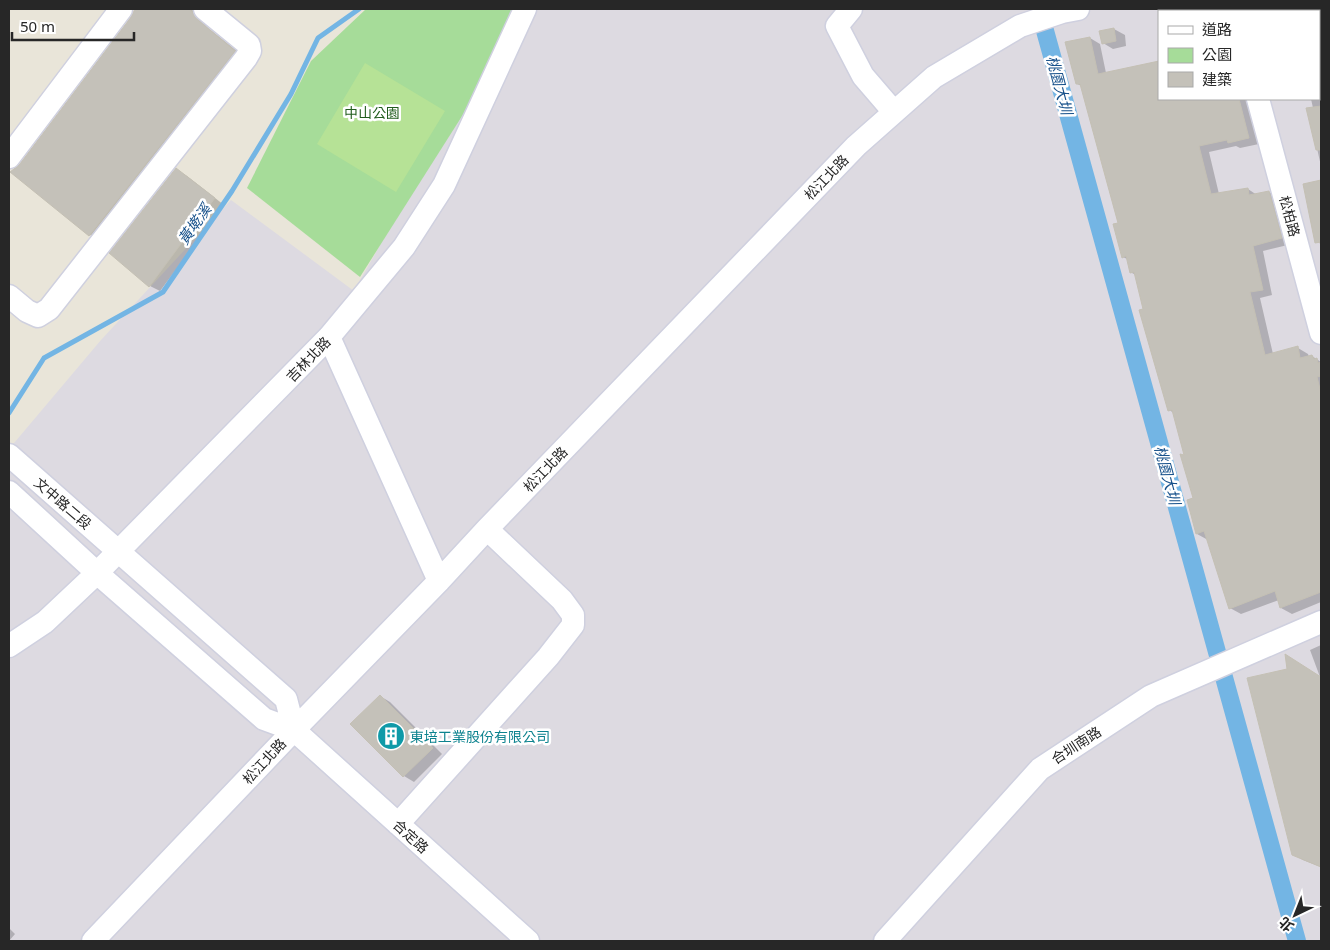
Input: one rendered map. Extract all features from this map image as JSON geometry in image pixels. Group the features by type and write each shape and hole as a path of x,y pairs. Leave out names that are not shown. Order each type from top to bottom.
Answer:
{"street":[{"path":"9,157 121,9"},
{"path":"9,296 27,311 38,316 49,309 246,58 250,51 249,45 205,9"},
{"name":"吉林北路","path":"9,646 45,622 97,573 329,337 404,247 444,185 525,9"},
{"path":"852,9 837,26 863,76 894,112"},
{"name":"松江北路","path":"93,941 856,146 934,77 1020,26 1064,11"},
{"name":"松柏路","path":"1258,100 1321,333"},
{"path":"329,337 440,581"},
{"name":"文中路二段","path":"9,454 118,551"},
{"name":"文中路二段","path":"9,492 97,573"},
{"path":"398,824 548,657 573,625 573,616 562,600 487,529"},
{"path":"118,551 286,699 294,730"},
{"name":"合定路","path":"97,573 264,720 294,730 528,941"},
{"name":"合圳南路","path":"885,941 1040,769 1151,696 1321,622"}],"shaded area":[{"path":"514,9 1321,9 1321,941 9,941 9,449 101,340 231,200 354,291"}],"green space":[{"name":"中山公園","path":"366,9 516,9 464,113 360,277 247,188 311,61"},
{"path":"365,63 445,111 396,192 317,144"}],"building":[{"path":"135,9 190,9 197,19 235,51 89,236 10,172 19,165 131,17"},
{"path":"1114,28 1116,41 1102,44 1099,31"},
{"path":"1090,37 1098,74 1158,61 1158,100 1239,100 1249,138 1228,143 1227,140 1199,146 1211,194 1248,188 1249,195 1269,191 1282,238 1253,246 1263,290 1250,292 1265,355 1298,346 1300,358 1312,355 1314,359 1317,358 1318,363 1321,362 1321,376 1317,377 1321,393 1321,592 1280,608 1275,591 1229,609 1204,531 1196,534 1187,500 1193,498 1180,454 1184,455 1172,410 1168,411 1139,310 1143,309 1134,272 1130,273 1126,256 1122,258 1113,224 1118,223 1080,84 1076,84 1065,42"},
{"path":"1321,106 1321,150 1316,150 1306,108"},
{"path":"176,168 215,198 149,287 109,253"},
{"path":"1321,180 1321,242 1315,243 1303,184"},
{"path":"1285,654 1321,677 1321,867 1292,855 1247,678 1287,669"},
{"name":"東培工業股份有限公司","path":"380,695 433,748 403,777 350,724"}],"waterway":[{"name":"黃墘溪","path":"9,413 44,358 163,292 232,191 291,94 318,38 359,9"},
{"name":"桃園大圳","path":"1039,9 1297,941"}],"place":[{"name":"東培工業股份有限公司","path":"391,736"}]}
